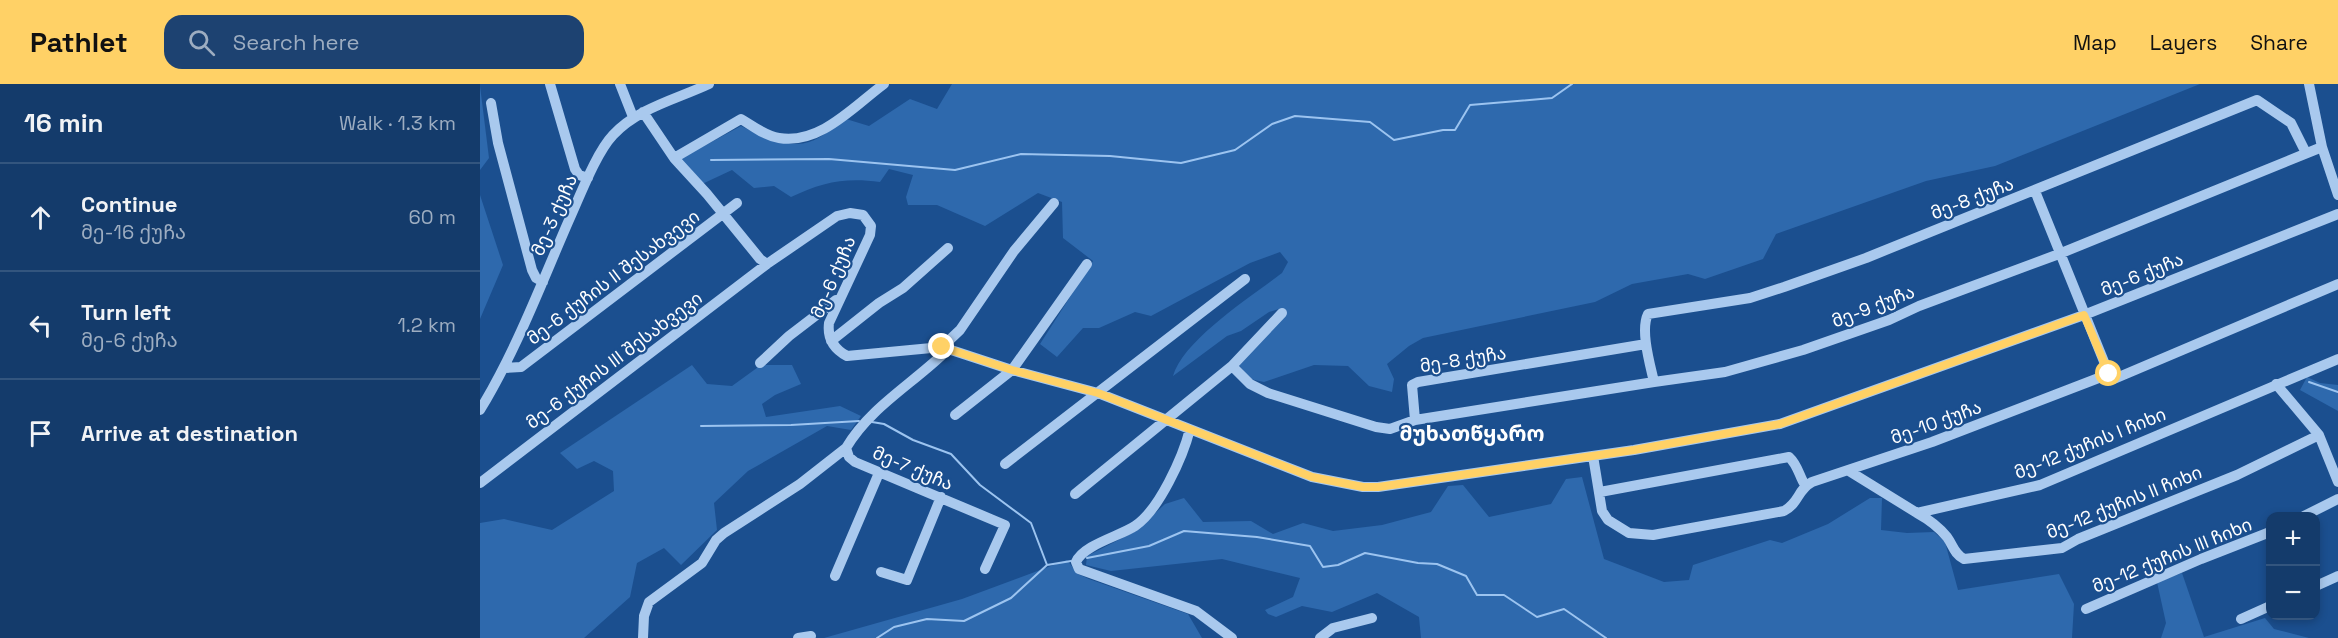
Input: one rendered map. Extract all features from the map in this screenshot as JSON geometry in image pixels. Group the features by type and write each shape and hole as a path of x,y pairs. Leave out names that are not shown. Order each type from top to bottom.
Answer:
{"street":[{"path":"550,84 575,169 579,174 588,178"},
{"path":"620,84 633,117"},
{"name":"მე-3 ქუჩა","path":"480,410 505,368 588,178 612,135 633,117 693,88 709,84"},
{"path":"674,158 741,119 778,138 807,137 822,130 884,84"},
{"path":"2309,84 2322,147 2338,195"},
{"name":"მე-8 ქუჩა","path":"1654,382 1646,344 1648,314 1750,298 1866,258 2257,100 2291,123 2306,153"},
{"path":"491,103 498,143 532,270 536,278 543,282"},
{"path":"644,112 674,158 760,259 767,264"},
{"name":"მე-9 ქუჩა","path":"1415,420 1725,372 1803,350 1889,320 1918,306 2059,254 2322,147"},
{"path":"2035,191 2109,374"},
{"name":"მე-6 ქუჩის II შესახვევი","path":"505,368 521,367 737,203"},
{"path":"942,347 960,330 1014,251 1054,203"},
{"name":"მე-6 ქუჩა","path":"767,264 837,216 850,213 863,215 871,226 870,235 828,323 828,331 836,351 848,357 942,347 1012,370 1098,393 1312,477 1363,487 1408,483 1593,456 1780,424 2084,315 2338,214"},
{"path":"831,341 879,303 903,288 948,248"},
{"name":"მე-6 ქუჩის III შესახვევი","path":"480,483 767,264"},
{"path":"955,415 1012,370 1087,264"},
{"path":"1005,464 1245,279"},
{"name":"მე-10 ქუჩა","path":"1805,485 1932,442 2109,374 2114,379 2338,284"},
{"path":"760,363 789,336 838,298"},
{"path":"1075,494 1232,366 1282,314"},
{"name":"მე-8 ქუჩა","path":"1415,420 1411,391 1412,385 1418,382 1555,361 1646,344"},
{"name":"მე-7 ქუჩა","path":"942,347 942,356 870,416 854,434 846,448 849,457 855,462 1005,525 985,569"},
{"name":"მე-12 ქუჩის I ჩიხი","path":"1917,513 2040,485 2338,359"},
{"path":"1232,366 1250,384 1268,393 1376,428 1390,429 1415,420"},
{"path":"2276,384 2319,435 2338,482"},
{"path":"1190,429 1169,479 1149,513 1136,525 1088,549 1078,556 1076,562 1079,569 1196,611 1232,638"},
{"name":"მე-12 ქუჩის II ჩიხი","path":"1917,513 1930,520 1947,537 1958,556 1964,560 2062,548 2237,475 2319,435"},
{"path":"643,638 644,615 649,602 702,562 716,540 724,533 800,484 846,448"},
{"path":"1593,456 1602,511 1608,520 1629,533 1653,535 1784,511 1795,505 1805,485 1799,477 1795,462 1789,457 1600,492"},
{"path":"1849,471 1917,513"},
{"path":"835,576 879,473"},
{"path":"881,572 907,580 941,497"},
{"path":"2312,512 2338,499"},
{"name":"მე-12 ქუჩის III ჩიხი","path":"2085,609 2266,534"},
{"path":"2320,584 2338,576"},
{"path":"2241,619 2266,608"},
{"path":"1320,638 1333,628 1372,618"},
{"path":"798,638 811,636"}],"shaded area":[{"path":"952,84 2200,84 1995,166 1926,181 1776,234 1763,259 1705,279 1688,274 1632,284 1595,302 1423,338 1387,364 1394,379 1392,392 1369,386 1348,366 1314,365 1264,382 1250,379 1239,365 1279,309 1269,312 1241,331 1227,336 1173,376 1179,362 1204,334 1282,273 1288,262 1280,252 1250,263 1151,316 1135,312 1099,328 1083,328 1057,357 1040,344 1093,261 1063,238 1062,202 1038,193 985,226 937,205 908,205 906,197 913,175 889,169 880,182 856,180 834,182 791,197 774,186 754,188 732,170 700,185 680,159 741,126 774,140 801,144 819,138 846,119 869,126 910,99 937,109"},
{"path":"480,86 489,158 480,170"},
{"path":"480,195 503,265 480,319"},
{"path":"692,365 707,384 732,386 761,365 792,365 801,384 775,395 762,404 766,417 840,406 861,416 851,430 827,426 748,471 714,503 717,530 681,565 664,548 637,563 630,597 584,638 480,638 480,523 504,519 552,530 614,491 613,471 594,461 577,469 560,453"},
{"path":"2307,377 2320,383 2338,385 2338,411 2300,390"},
{"path":"1582,477 1604,559 1664,582 1689,580 1693,565 1770,540 1782,543 1828,524 1870,498 1882,498 1881,530 1907,533 1934,532 1945,542 1958,590 2059,574 2074,604 2072,638 1421,638 1419,617 1377,593 1332,612 1302,606 1276,617 1268,614 1265,610 1293,597 1300,578 1222,559 1111,571 1086,565 1087,556 1136,531 1165,504 1184,498 1203,522 1251,521 1273,534 1303,523 1333,531 1382,525 1431,512 1448,486 1463,485 1489,517 1551,504 1566,479"},
{"path":"1067,560 1078,574 1089,579 1188,614 1202,638 824,638 962,599"},
{"path":"2182,573 2204,637 2265,618 2274,629 2309,638 2161,638 2166,623 2157,582"}],"waterway":[{"path":"711,160 829,159 955,170 1021,154 1110,156 1181,163 1235,150 1272,124 1295,116 1370,122 1394,140 1443,130 1455,130 1470,105 1552,98 1572,84"},
{"path":"2309,382 2338,392"},
{"path":"701,426 791,425 859,421"},
{"path":"872,422 884,424 913,440 951,454 980,485 1031,523 1047,565"},
{"path":"1087,558 1149,546 1184,531 1257,537 1310,546 1323,567 1338,565 1365,553 1418,563 1437,564 1466,576 1477,595 1504,595 1537,617 1564,609 1606,638"},
{"path":"877,638 894,627 927,619 964,621 1011,598 1047,565 1071,561"}],"district":[{"name":"მუხათწყარო","path":"1472,433"}],"route":[{"path":"942,347 1012,370 1098,393 1312,477 1363,487 1408,483 1634,450 1780,424 2084,315 2109,374"}]}
